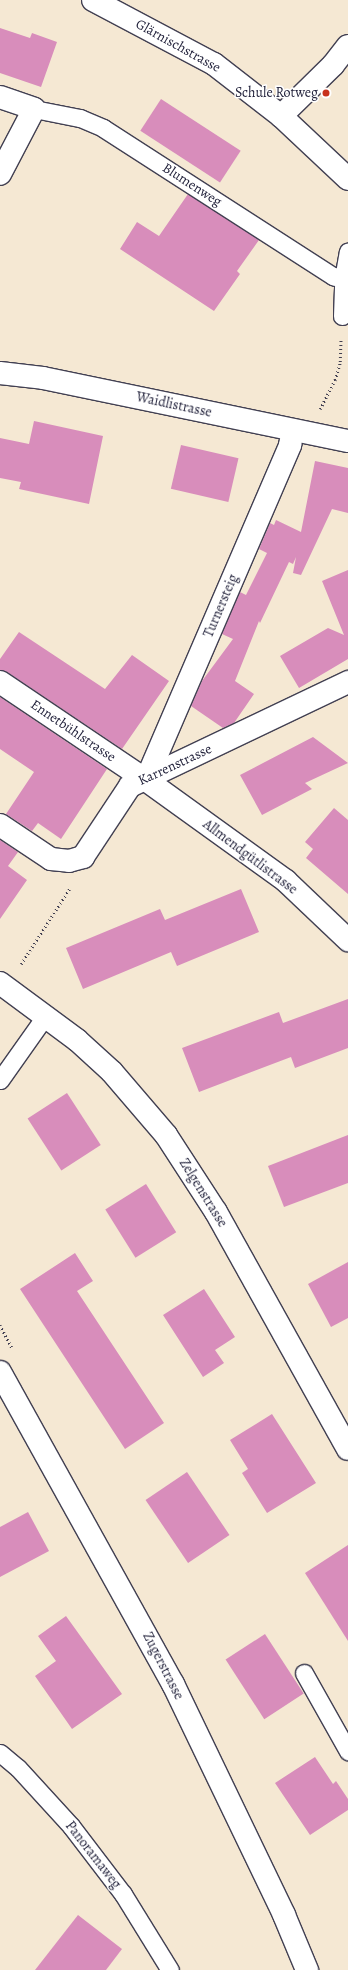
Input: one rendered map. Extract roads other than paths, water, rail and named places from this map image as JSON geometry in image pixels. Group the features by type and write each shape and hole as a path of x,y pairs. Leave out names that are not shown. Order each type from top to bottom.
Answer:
{"street":[{"name":"Glärnischstrasse","path":"93,0 214,64 281,116 348,179"},
{"path":"281,116 333,66 348,46"},
{"name":"Blumenweg","path":"0,97 34,109"},
{"path":"0,174 34,109"},
{"name":"Waidlistrasse","path":"0,373 43,378 348,442"},
{"name":"Turnersteig","path":"146,780 290,445 293,430"},
{"name":"Ennetbühlstrasse","path":"0,682 146,780"},
{"name":"Karrenstrasse","path":"0,825 51,859 69,861 83,857 130,786 146,780 348,682"},
{"name":"Allmendgütlistrasse","path":"146,780 286,881 348,940"},
{"name":"Zelgenstrasse","path":"3,985 46,1015 112,1072 166,1135 216,1212 348,1449"},
{"name":"Zugerstrasse","path":"0,1372 174,1684 284,1915 307,1970"}],"lane":[{"name":"Blumenweg","path":"34,109 80,118 103,128 333,276 343,279"},
{"path":"342,316 343,279 348,251"},
{"path":"0,1080 46,1015"},
{"path":"304,1673 348,1751"},
{"name":"Panoramaweg","path":"0,1753 18,1768 75,1832 123,1894 170,1970"}],"place":[{"name":"Schule Rotweg","path":"326,93"}]}
